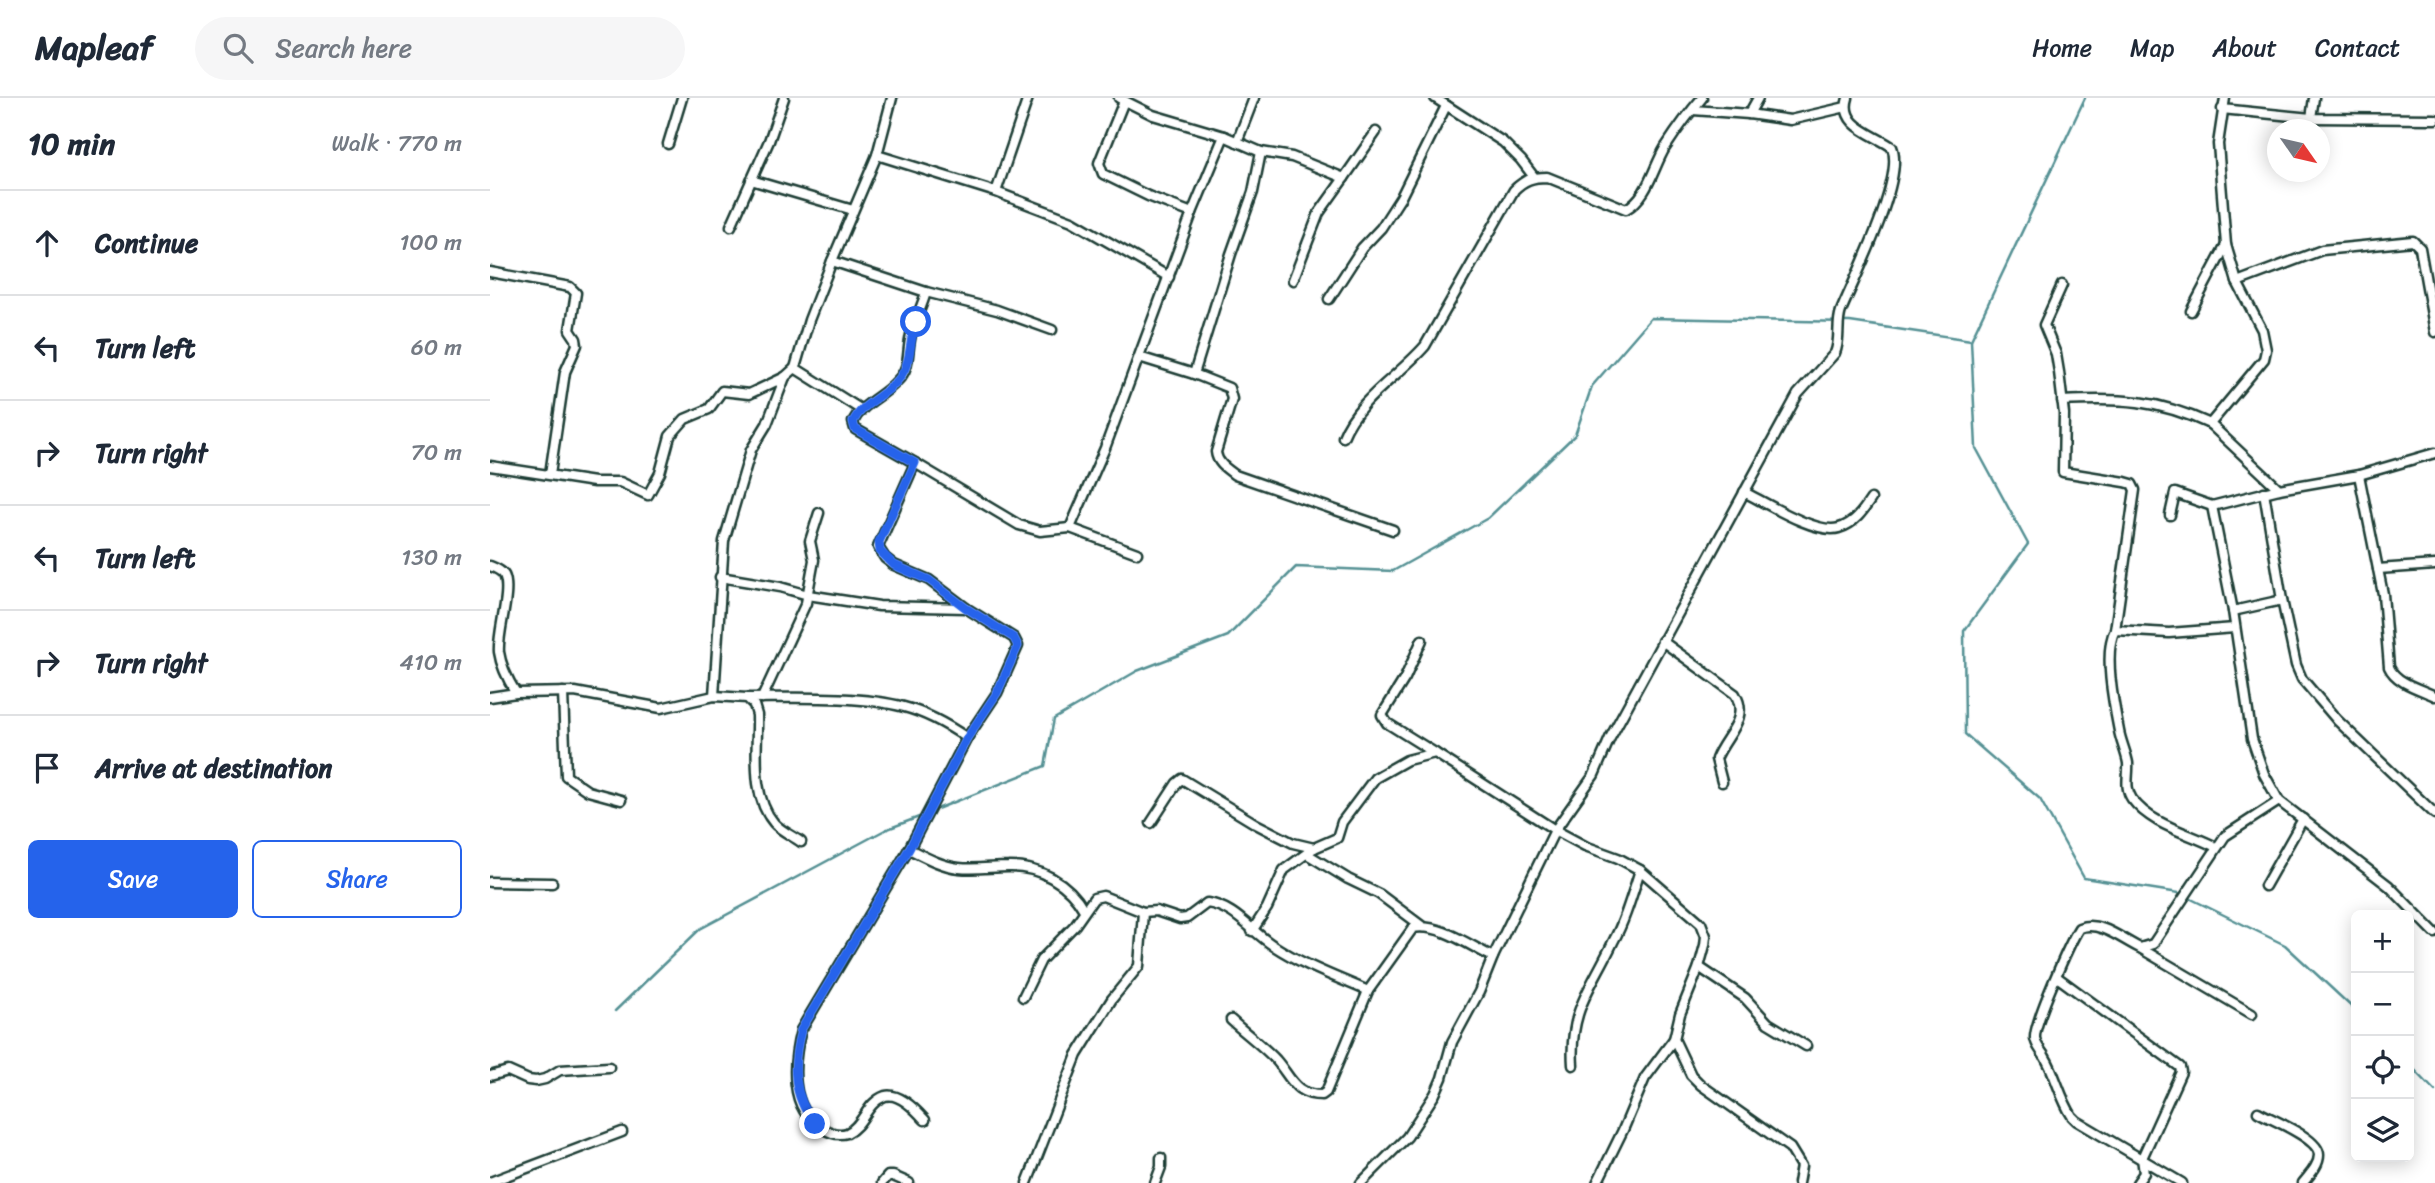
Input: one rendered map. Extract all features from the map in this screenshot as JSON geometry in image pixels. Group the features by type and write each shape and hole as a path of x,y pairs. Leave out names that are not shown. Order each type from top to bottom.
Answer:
{"street":[{"path":"668,144 682,98"},
{"path":"731,226 769,141 784,98"},
{"path":"490,466 594,482 620,482 648,495 660,473 667,441 685,419 709,409 722,391 749,394 785,377 795,368 809,320 877,155 892,98"},
{"path":"996,191 1028,98"},
{"path":"1237,142 1254,98"},
{"path":"1435,98 1503,142 1534,177"},
{"path":"1362,1183 1407,1137 1435,1094 1452,1042 1479,992 1493,957 1555,830 1594,775 1610,738 1798,394 1835,353 1840,313 1861,266 1891,183 1894,154 1892,147 1852,123 1846,113 1847,102 1790,120 1697,104 1689,98"},
{"path":"1749,114 1758,98"},
{"path":"2210,424 2264,359 2266,350 2262,330 2237,282 2226,245 2218,144 2225,98"},
{"path":"2311,118 2314,98"},
{"path":"1192,213 1103,174 1099,163 1121,99 1153,115 1224,136 1261,152 1292,157 1344,178"},
{"path":"1343,437 1361,406 1425,346 1514,190 1523,181 1546,177 1626,209 1634,205 1643,194 1664,150 1697,104"},
{"path":"1329,299 1362,248 1381,229 1401,197 1446,106"},
{"path":"2222,109 2311,118 2435,119"},
{"path":"1293,280 1319,213 1376,132"},
{"path":"1070,528 1105,448 1192,213 1224,136"},
{"path":"1194,374 1230,254 1253,192 1261,152"},
{"path":"877,155 996,191 1072,221 1169,277"},
{"path":"751,180 853,210"},
{"path":"2237,282 2322,250 2413,241 2420,248 2435,331"},
{"path":"2191,311 2226,245"},
{"path":"832,261 926,292 997,310 1052,330"},
{"path":"490,272 570,287 576,293 570,330 577,345 565,372 550,474"},
{"path":"2062,285 2044,325 2056,354 2063,401 2063,472 2125,482 2132,484 2135,490 2115,630 2109,649 2119,732 2128,764 2126,779 2129,793 2136,804 2156,819 2216,847"},
{"path":"926,292 909,342 908,363 902,375 881,395 860,409 853,422 855,429 1019,525 1040,531 1070,528 1137,553"},
{"path":"1139,357 1229,388 1232,394 1216,453 1218,460 1227,470 1392,530"},
{"path":"795,368 860,409"},
{"path":"714,696 724,541 751,450 767,424 785,377"},
{"path":"2063,401 2148,402 2210,424 2279,489"},
{"path":"2170,514 2175,494 2211,506 2264,492 2359,475 2435,453"},
{"path":"915,463 879,542 880,551 894,565 929,580 966,608 1014,638 1018,646 997,693 967,738 909,849 801,1030 794,1056 796,1091 804,1111 815,1124 832,1134 845,1134 856,1127 871,1105 886,1096 895,1096 925,1120"},
{"path":"2359,475 2383,594 2389,667 2392,674 2435,696"},
{"path":"1744,492 1814,526 1832,530 1855,519 1871,499"},
{"path":"2264,492 2296,665 2309,689 2435,814"},
{"path":"2211,506 2234,611 2257,758 2279,801 2389,887 2435,933"},
{"path":"762,698 808,595 814,560 810,541 819,513"},
{"path":"2378,569 2435,565"},
{"path":"490,566 500,571 505,580 505,607 499,652 506,676 516,692"},
{"path":"720,577 879,606 966,608"},
{"path":"2234,611 2282,600"},
{"path":"2115,630 2169,633 2235,628"},
{"path":"1422,640 1405,678 1381,715 1387,723 1555,830 1640,870 1701,923 1706,936 1699,967 1680,1014 1674,1039 1645,1077 1597,1183"},
{"path":"1662,641 1735,694 1739,700 1739,720 1716,759 1722,782"},
{"path":"490,697 516,692 575,692 661,708 714,696 865,701 903,706 924,713 967,738"},
{"path":"563,692 566,776 588,791 621,800"},
{"path":"747,698 754,705 757,715 758,789 761,803 775,824 801,842"},
{"path":"1252,931 1284,870 1336,838 1342,822 1375,778 1408,760 1435,753"},
{"path":"1151,824 1182,779 1265,829 1311,851 1348,879 1379,894 1423,927 1453,937 1493,957"},
{"path":"2140,948 2153,944 2216,847 2235,828 2279,801"},
{"path":"2265,887 2303,820"},
{"path":"909,849 940,864 959,868 1011,867 1043,873 1063,884 1076,896 1084,910"},
{"path":"1573,1065 1572,1040 1579,1010 1618,933 1640,870"},
{"path":"490,882 552,883"},
{"path":"1023,997 1041,960 1075,925 1094,898 1103,896 1143,912 1156,911 1184,919 1204,905 1215,904 1231,911 1252,931 1305,964 1368,990"},
{"path":"1027,1183 1077,1055 1112,999 1139,967 1143,912"},
{"path":"2182,1183 2077,1121 2072,1116 2045,1057 2037,1047 2035,1037 2038,1024 2073,937 2079,928 2087,925 2107,930 2252,1014"},
{"path":"1231,1020 1277,1061 1285,1075 1296,1086 1308,1093 1322,1095 1329,1085 1368,990 1402,940 1413,928 1423,927"},
{"path":"1699,967 1740,994 1768,1023 1806,1046"},
{"path":"2057,977 2180,1067 2181,1072 2143,1158 2143,1178 2137,1183"},
{"path":"1674,1039 1691,1075 1701,1086 1790,1148 1801,1166 1798,1183"},
{"path":"490,1076 508,1071 536,1081 560,1070 609,1067"},
{"path":"2258,1112 2317,1146 2319,1157 2313,1172 2303,1183"},
{"path":"490,1182 622,1132"},
{"path":"1155,1183 1161,1167 1161,1158"},
{"path":"882,1183 888,1176 893,1176 909,1183"}],"waterway":[{"path":"2085,98 1971,340 1976,448 2028,544 1964,631 1965,734 2040,799 2084,878 2179,893 2285,945 2351,1006"},
{"path":"937,809 1045,766 1054,719 1137,671 1228,636 1296,567 1393,571 1488,518 1575,435 1592,386 1651,318 1850,322 1971,340"},
{"path":"615,1011 700,929 885,830 919,817"},
{"path":"2414,1069 2435,1091"}],"route":[{"path":"815,1124 804,1111 796,1091 794,1056 801,1030 909,849 967,738 997,693 1018,646 1014,638 989,624 929,580 894,565 878,547 915,463 855,429 853,422 860,409 881,395 902,375 908,363 909,342 916,322"}]}
